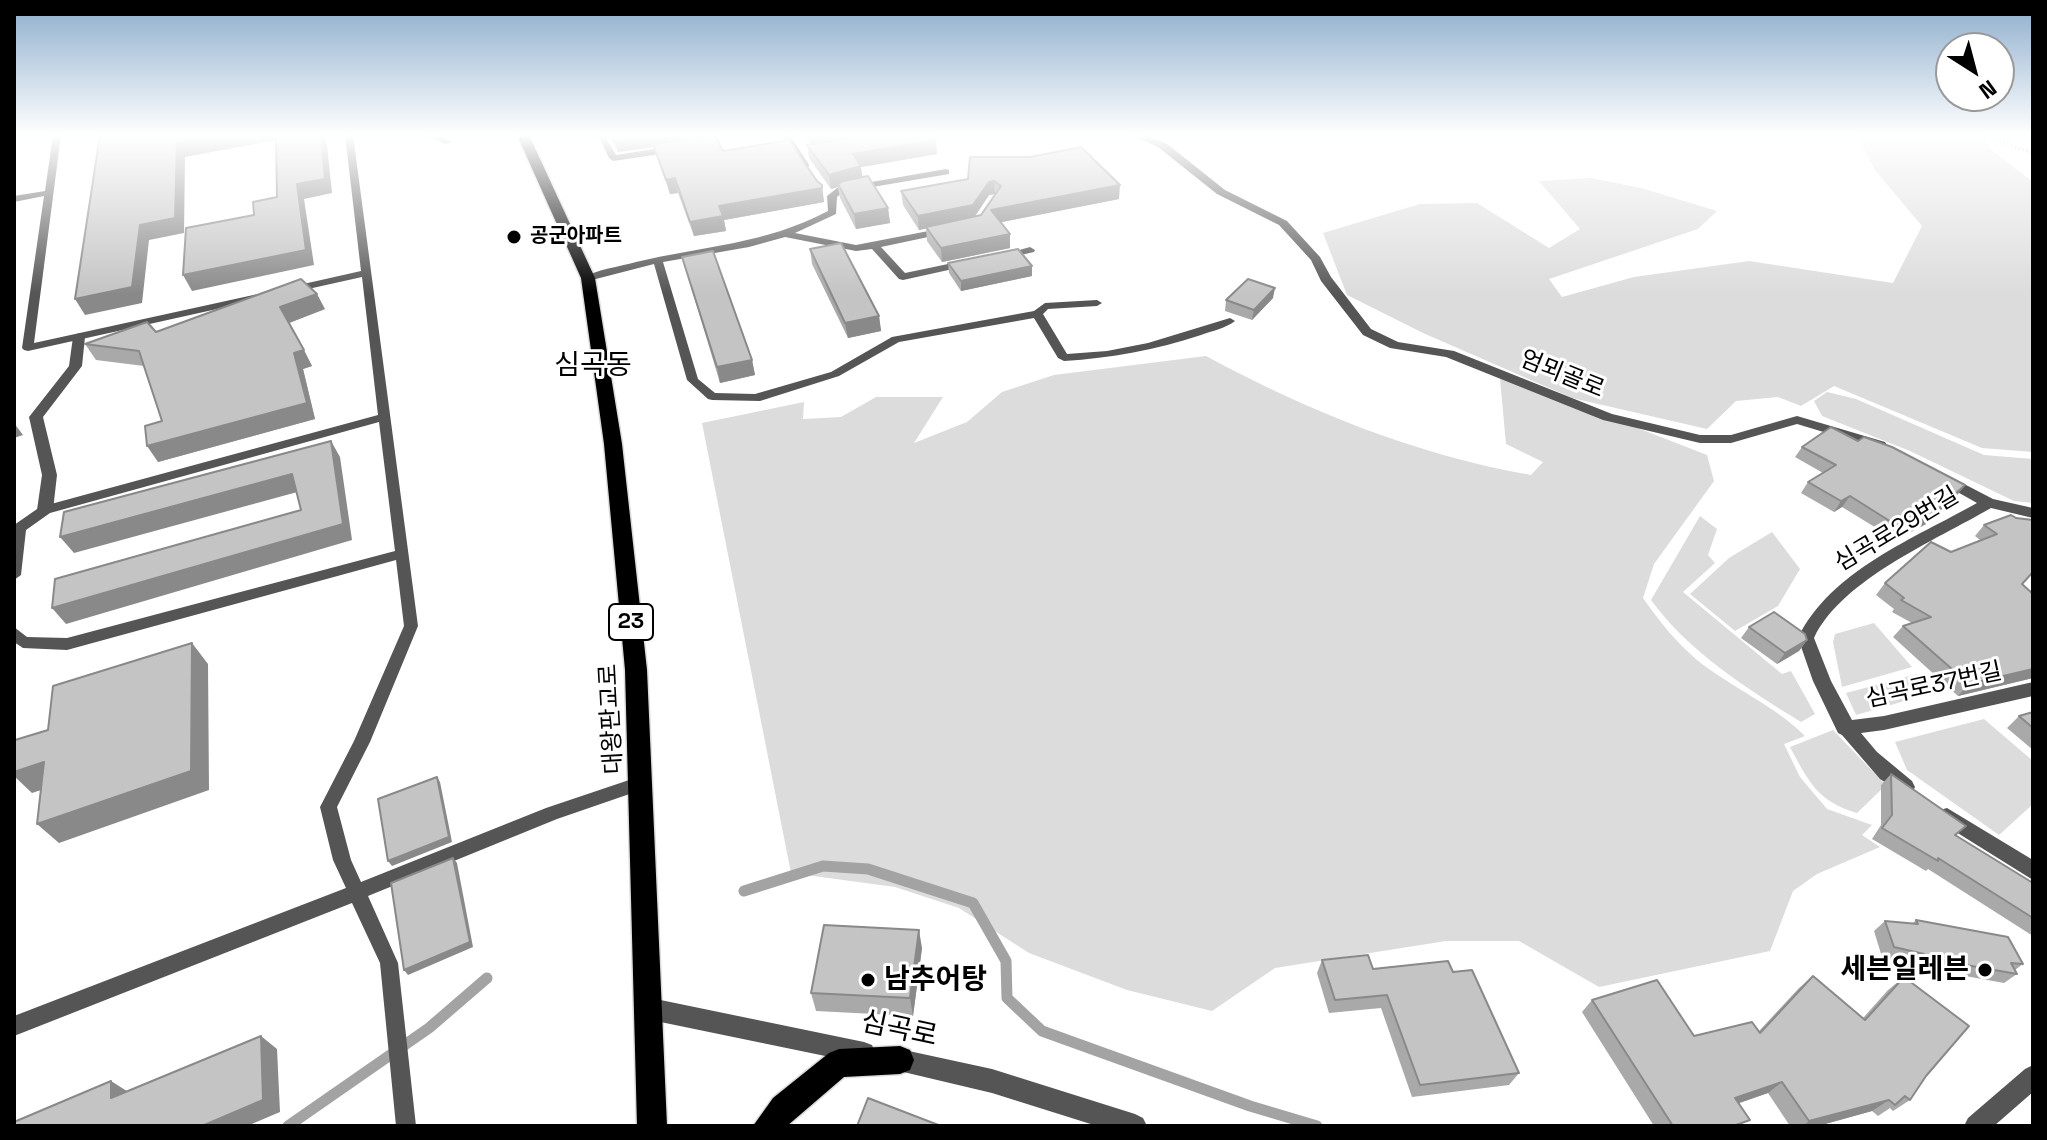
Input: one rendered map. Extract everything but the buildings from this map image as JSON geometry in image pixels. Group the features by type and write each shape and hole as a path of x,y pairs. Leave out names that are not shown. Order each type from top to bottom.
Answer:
{"main road":[{"name":"대왕판교로","path":"548,188 588,278 613,444 636,670 652,1126"},
{"path":"768,1126 783,1108 839,1063 900,1060"}],"street":[{"name":"엄뫼골로","path":"1216,188 1283,223 1316,259 1325,278 1367,332 1395,345 1449,354 1608,417 1700,439 1731,439 1797,420 1887,447"},
{"path":"45,510 49,496 50,463 36,417 75,366 79,337"},
{"path":"1925,468 1989,503 2033,513"},
{"name":"심곡로29번길","path":"1989,503 1869,571 1834,597 1814,621 1806,638 1813,662 1844,728 1885,773 2033,871"},
{"name":"심곡로37번길","path":"1844,728 1884,723 2033,689"},
{"name":"심곡로","path":"646,1008 992,1081 1135,1126"},
{"path":"1976,1126 2033,1077"}],"lane":[{"path":"28,348 48,188"},
{"path":"356,188 411,626 362,742 328,807 342,860 389,963 406,1126"},
{"path":"588,278 658,261 742,247 810,226 833,212 828,194 851,188"},
{"path":"14,199 47,193"},
{"path":"783,235 856,248 951,229"},
{"path":"874,246 903,277 974,262"},
{"path":"988,259 1030,250"},
{"path":"658,261 693,380 712,396 756,398 835,374 896,339 1037,314 1045,306 1097,303"},
{"path":"14,356 28,348 368,273"},
{"path":"1037,314 1064,358 1116,355 1192,335 1230,321"},
{"path":"14,575 17,531 45,510 383,417"},
{"path":"14,633 23,642 67,644 402,554"},
{"path":"14,1026 552,813 641,783"}],"shaded area":[{"path":"1545,188 1642,188 1717,211 1698,229 1549,279 1562,297 1634,277 1749,261 1893,283 1922,226 1890,188 2033,188 2033,452 1982,448 1834,386 1801,406 1778,397 1736,401 1707,429 1572,398 1423,333 1347,295 1323,233 1420,204 1477,203 1549,248 1580,229"},
{"path":"1206,356 1284,395 1364,429 1446,456 1531,475 1543,462 1506,444 1500,379 1527,385 1707,455 1714,481 1654,564 1643,598 1668,631 1697,660 1780,715 1805,736 1784,744 1800,777 1827,809 1872,825 1862,835 1880,847 1817,874 1793,891 1770,951 1599,987 1519,941 1446,941 1275,968 1212,1011 1127,990 1029,953 959,908 895,887 791,873 702,423 804,402 803,419 841,417 876,397 943,397 914,443 967,422 1002,392 1054,375"},
{"path":"1827,392 1856,399 1984,455 2033,459 2033,503 2014,501 1910,451 1822,416 1814,401"},
{"path":"1700,516 1717,529 1708,555 1715,563 1683,592 1782,674 1791,671 1815,714 1801,722 1739,682 1701,652 1651,600"},
{"path":"1772,532 1800,569 1778,606 1735,631 1690,594 1729,558"},
{"path":"1874,623 1912,667 1842,687 1833,642 1835,634"},
{"path":"1917,674 1936,692 1856,715 1846,693"},
{"path":"1984,719 2033,761 2033,804 1999,835 1907,770 1895,742"},
{"path":"1833,730 1886,785 1857,813 1823,796 1790,747"}],"waterway":[{"path":"744,891 823,866 868,869 973,903 1006,961 1007,998 1042,1031 1250,1106 1317,1126"},
{"path":"288,1126 429,1028 487,978"}],"place":[{"name":"공군아파트","path":"514,237"},
{"name":"세븐일레븐","path":"1985,970"},
{"name":"남추어탕","path":"868,980"}],"district":[{"name":"심곡동","path":"593,366"}]}
